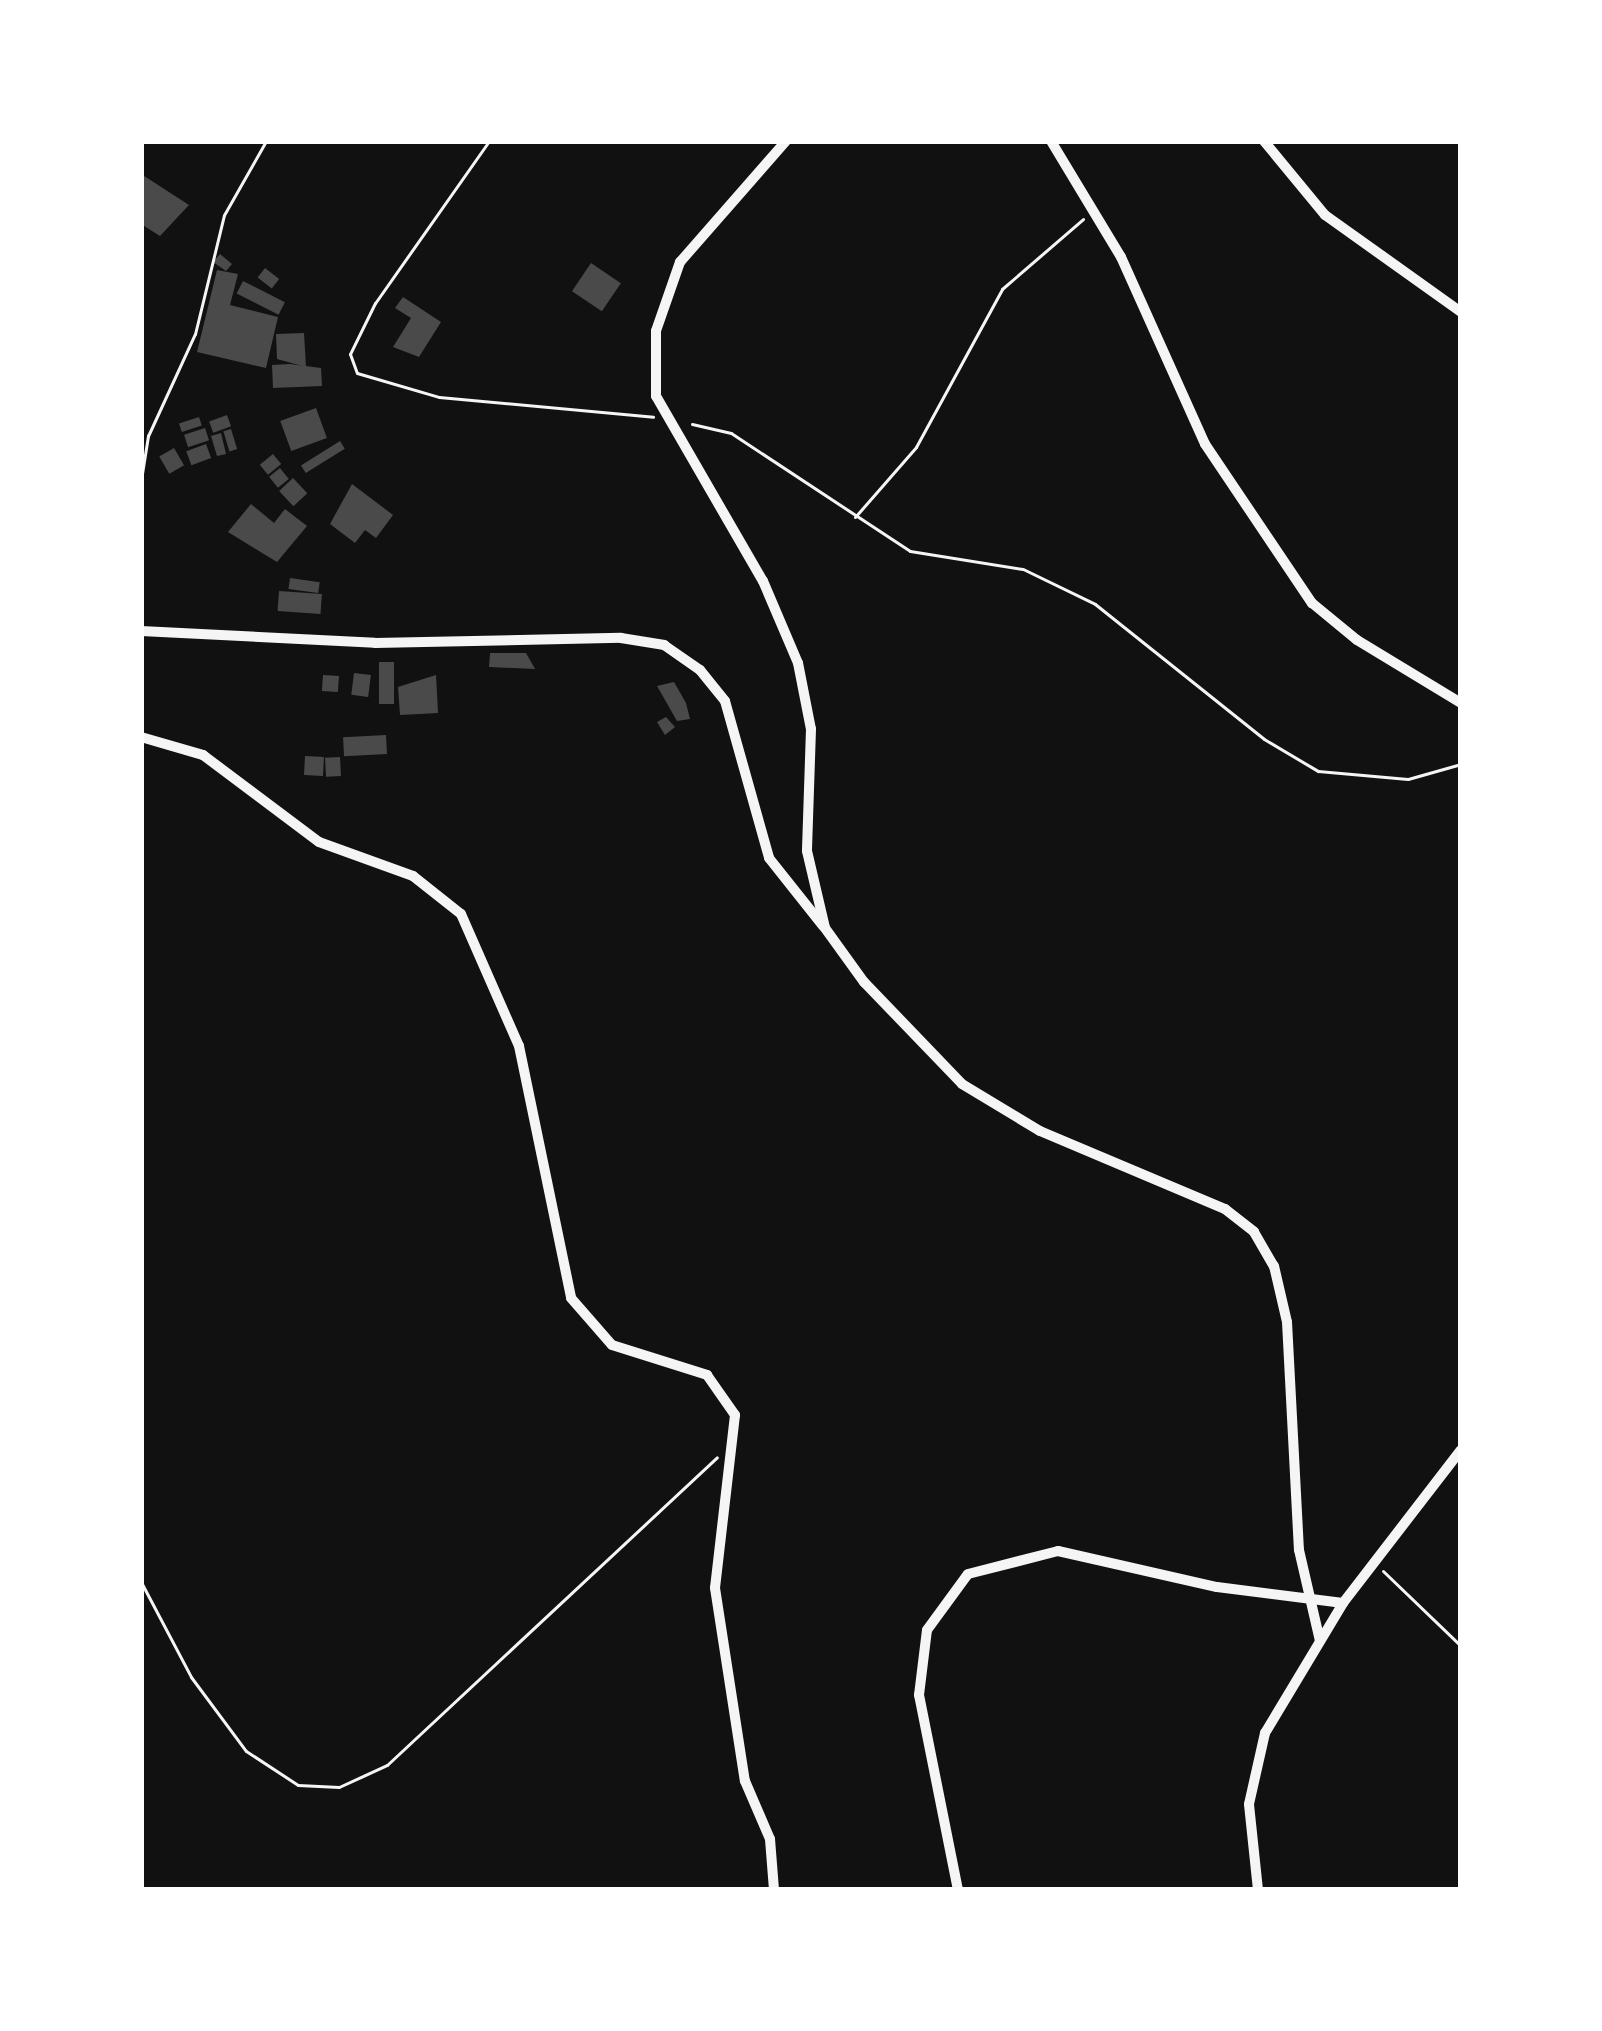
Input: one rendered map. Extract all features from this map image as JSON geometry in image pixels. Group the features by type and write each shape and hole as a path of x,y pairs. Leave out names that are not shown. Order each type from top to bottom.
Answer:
{"street":[{"path":"785,141 699,234 665,294 654,362 664,418 763,581 798,663 811,729 807,851 825,928"},
{"path":"1051,141 1096,210 1205,444 1312,603 1357,640 1461,703"},
{"path":"1264,141 1325,215 1461,312"},
{"path":"141,631 375,643 621,638 664,646 700,670 725,701 770,858 863,982 962,1084 1040,1131 1225,1209 1254,1232 1274,1266 1287,1322 1299,1550 1319,1641"},
{"path":"141,737 203,755 319,842 413,876 461,914 519,1046 571,1298 612,1345 706,1375 735,1415 715,1588 737,1741 770,1839 774,1890"},
{"path":"1258,1890 1249,1804 1256,1756 1343,1603 1461,1450"},
{"path":"958,1890 919,1695 927,1630 968,1574 1058,1551 1217,1587 1311,1593 1343,1603"}],"path":[{"path":"141,480 148,436 196,334 224,215 266,141"},
{"path":"489,141 375,302 350,354 357,373 439,397 664,418 730,433 854,519 910,551 1023,569 1095,604 1264,739 1318,771 1408,779 1461,764"},
{"path":"854,519 916,447 1002,289 1096,210"},
{"path":"141,1582 190,1677 246,1750 298,1785 339,1787 387,1766 640,1521 732,1445"},
{"path":"1373,1561 1461,1646"}],"building":[{"path":"141,174 189,205 160,236 141,224"},
{"path":"220,254 232,264 226,271 213,262"},
{"path":"591,263 621,283 602,311 572,291"},
{"path":"265,268 279,279 272,289 258,277"},
{"path":"217,270 238,274 230,305 278,317 266,368 197,352"},
{"path":"243,281 285,302 279,315 237,293"},
{"path":"403,297 441,322 419,357 393,347 411,318 395,308"},
{"path":"304,333 306,367 277,359 276,334"},
{"path":"272,365 321,368 322,386 273,388"},
{"path":"316,408 327,438 291,451 280,421"},
{"path":"227,415 231,426 213,433 209,421"},
{"path":"199,417 202,426 182,432 179,423"},
{"path":"205,428 209,440 188,447 184,435"},
{"path":"231,429 237,449 229,451 223,431"},
{"path":"221,433 226,454 217,456 211,436"},
{"path":"340,441 345,449 306,473 301,465"},
{"path":"206,444 211,458 191,465 186,451"},
{"path":"174,448 184,465 169,474 159,456"},
{"path":"273,454 281,464 268,475 260,465"},
{"path":"280,468 289,479 278,488 269,477"},
{"path":"293,478 307,493 293,506 279,491"},
{"path":"352,484 393,515 376,538 365,530 355,543 330,524"},
{"path":"251,504 274,523 285,509 307,526 277,562 228,532"},
{"path":"290,578 320,582 318,593 288,589"},
{"path":"279,591 322,594 321,614 278,611"},
{"path":"490,653 526,653 535,669 489,667"},
{"path":"379,662 394,662 394,704 379,704"},
{"path":"354,673 371,675 368,697 351,695"},
{"path":"323,675 339,676 338,692 322,691"},
{"path":"436,675 438,713 400,715 398,687"},
{"path":"674,682 690,719 677,721 657,686"},
{"path":"666,717 675,727 665,735 657,722"},
{"path":"386,735 387,754 344,756 343,737"},
{"path":"305,756 324,757 323,776 304,775"},
{"path":"340,757 341,776 326,777 325,758"}]}
